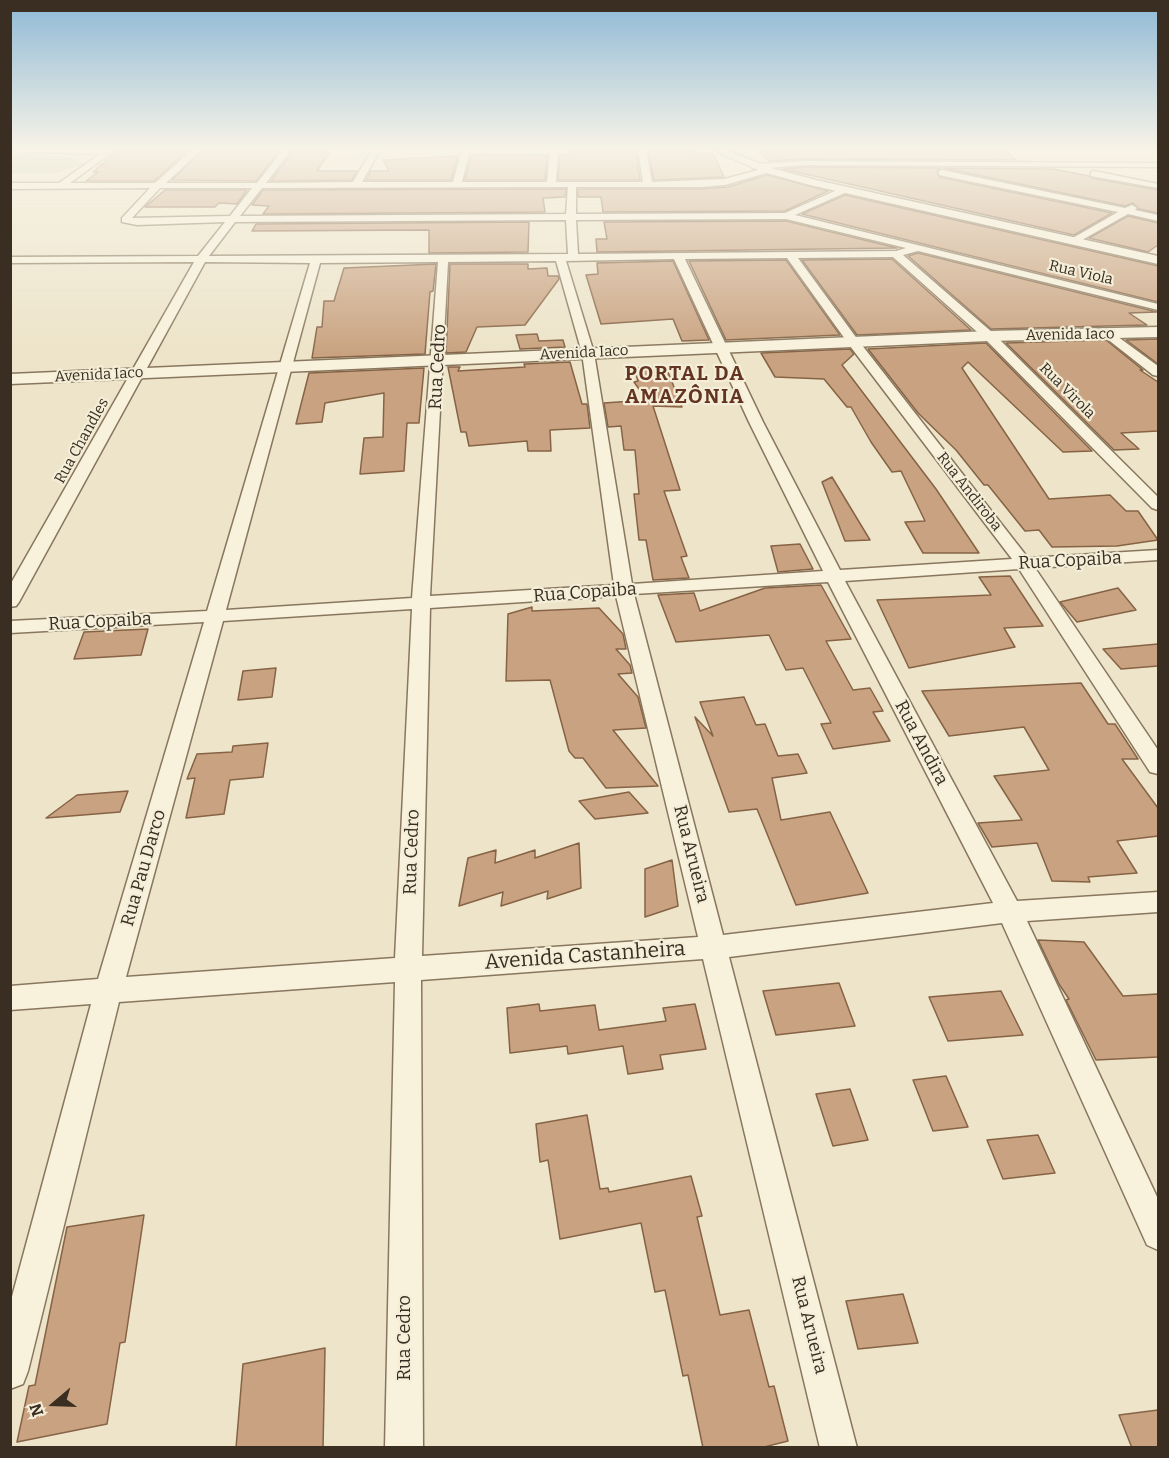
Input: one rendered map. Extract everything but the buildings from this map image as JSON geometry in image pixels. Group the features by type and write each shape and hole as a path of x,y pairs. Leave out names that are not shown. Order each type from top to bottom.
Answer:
{"street":[{"path":"125,218 137,222 340,218"},
{"name":"Rua Arueira","path":"571,218 567,257 588,353 624,591 839,1448"},
{"name":"Rua Viola","path":"794,218 1158,307"},
{"path":"971,218 1158,260"},
{"path":"1075,241 1116,218"},
{"name":"Rua Chandles","path":"10,602 201,259 232,219"},
{"path":"10,260 316,260 896,254 915,249"},
{"name":"Rua Virola","path":"896,254 988,336 1158,505"},
{"name":"Rua Andiroba","path":"790,255 854,343 1024,564 1158,766"},
{"name":"Rua Andira","path":"678,256 718,348 832,575 1009,912 1158,1234"},
{"name":"Rua Cedro","path":"404,1448 407,969 421,603 439,360 443,257"},
{"name":"Rua Pau Darco","path":"10,1371 109,989 316,260"},
{"name":"Avenida Iaco","path":"10,379 988,336 1110,335 1158,332"},
{"path":"1110,335 1158,372"},
{"name":"Rua Copaiba","path":"10,627 624,591 832,575 1158,555"},
{"name":"Avenida Castanheira","path":"10,998 109,989 714,947 1009,912 1158,902"}],"district":[{"name":"PORTAL DA AMAZÔNIA","path":"685,386"}]}
